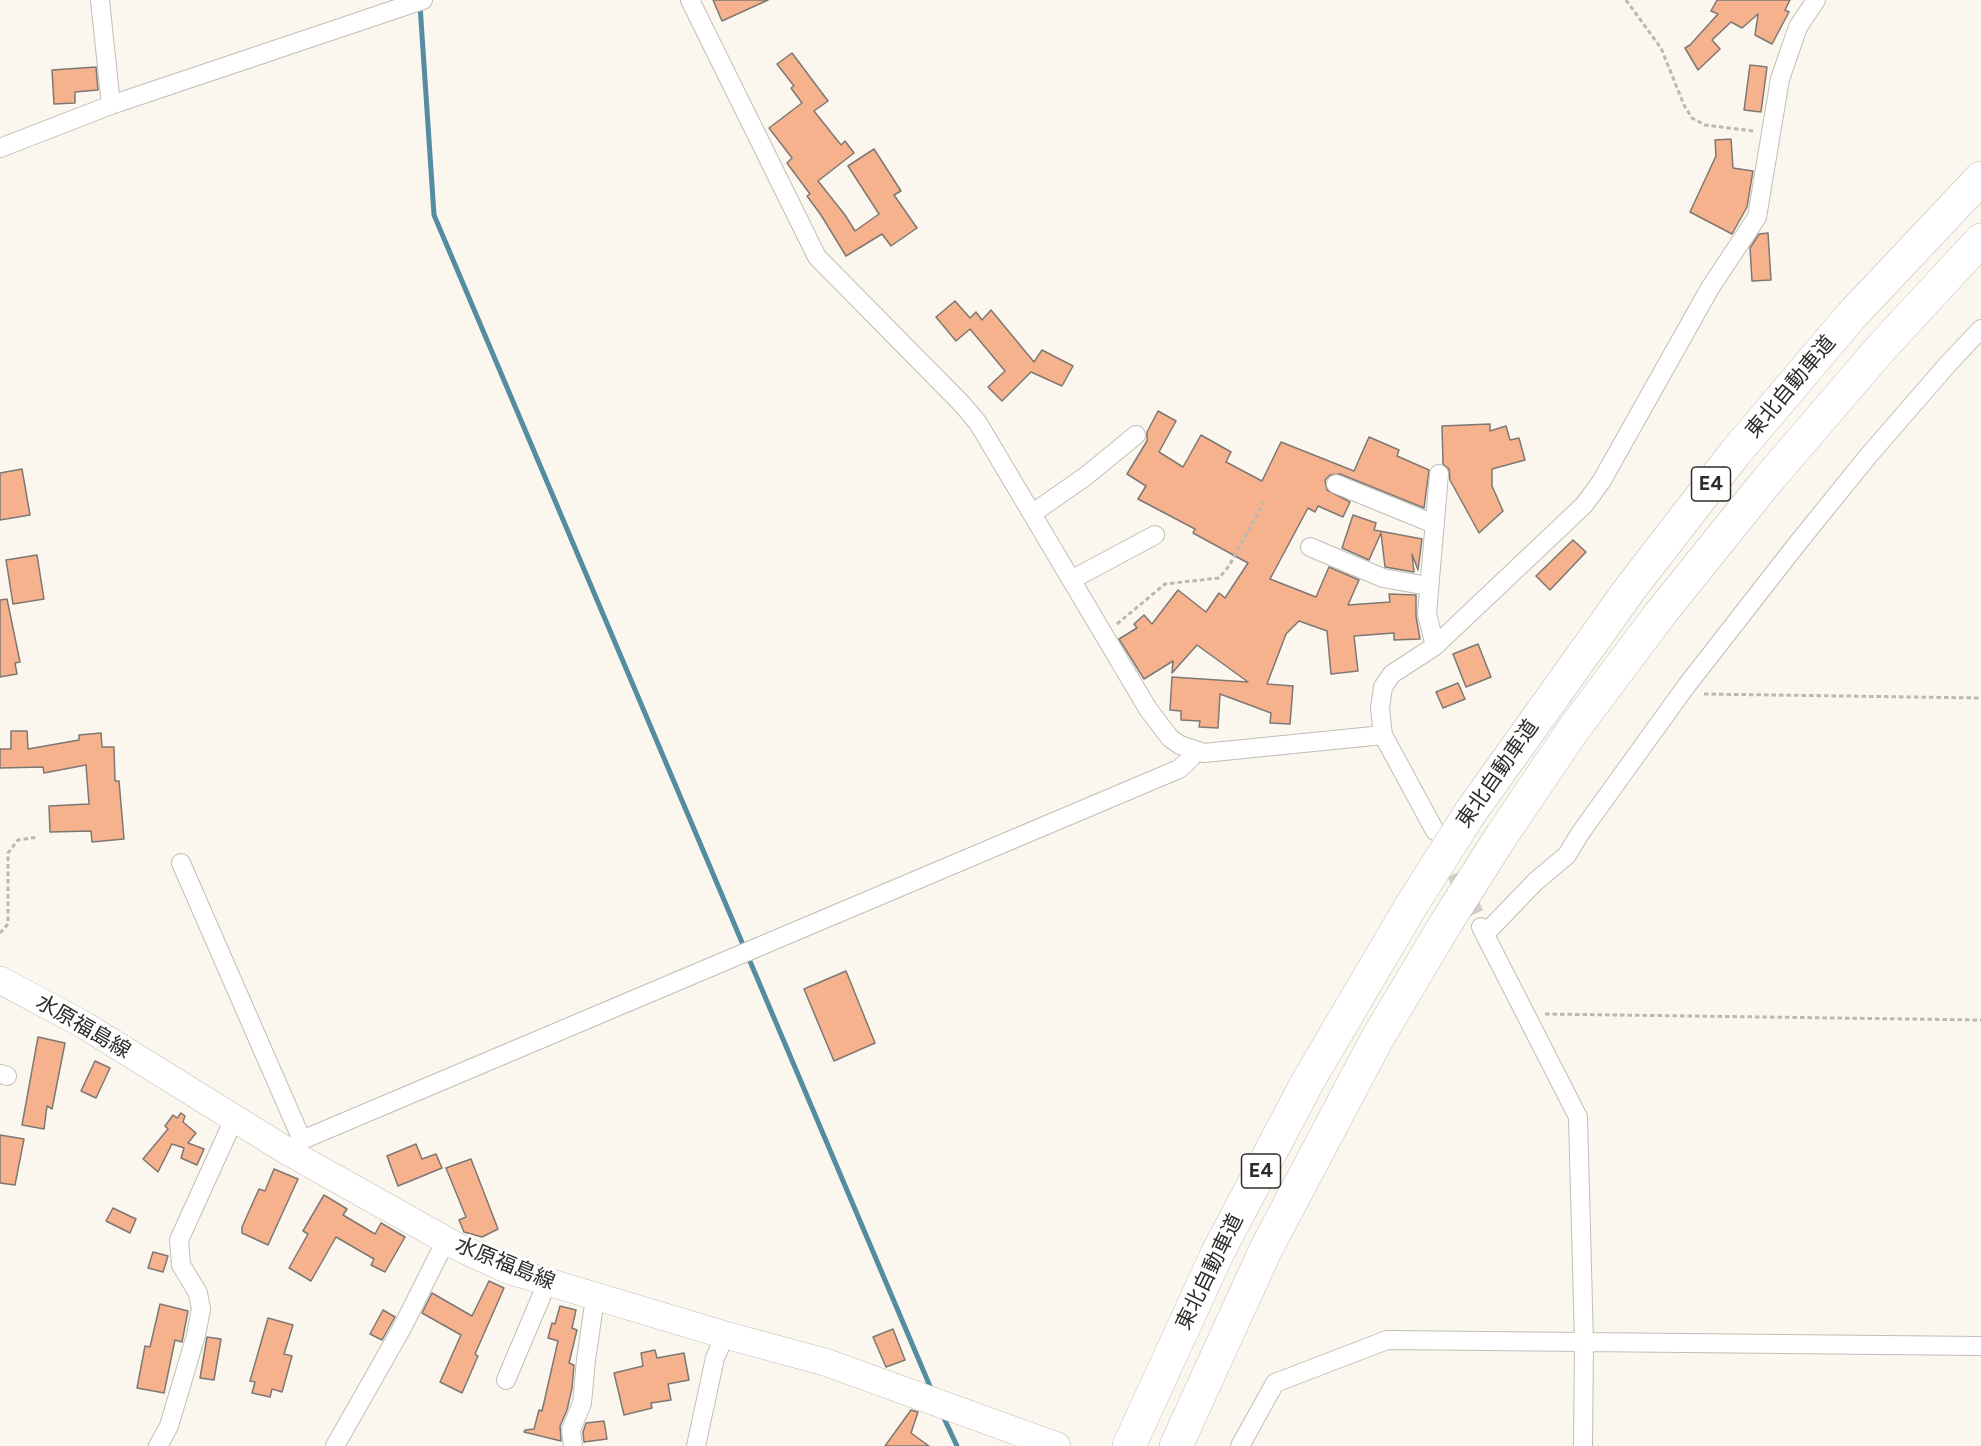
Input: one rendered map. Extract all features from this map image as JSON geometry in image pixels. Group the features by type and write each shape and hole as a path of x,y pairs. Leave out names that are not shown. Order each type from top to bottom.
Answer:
{"highway":[{"name":"東北自動車道","path":"1129,1446 1218,1252 1308,1081 1411,906 1470,813 1630,589 1736,453 1851,316 1981,178"},
{"name":"東北自動車道","path":"1176,1446 1266,1249 1377,1039 1502,835 1573,730 1667,605 1767,481 1874,356 1981,240"}],"main road":[{"name":"水原福島線","path":"0,980 84,1025 234,1119 295,1145 446,1240 508,1270 595,1298 825,1362 1057,1446"}],"street":[{"path":"100,0 111,105"},
{"path":"690,0 818,257 978,423 1148,709 1170,738 1191,750 1204,753 1383,735"},
{"path":"1435,831 1383,735 1380,708 1383,687 1392,674 1435,646 1584,505 1601,482 1710,288 1757,217 1780,79 1798,27 1816,0"},
{"path":"0,148 111,105 415,3"},
{"path":"1583,1446 1584,1343 1578,1117 1483,930 1566,855 1687,685 1869,454 1947,364 1981,329"},
{"path":"1033,513 1086,476 1136,435"},
{"path":"1435,646 1426,614 1439,474"},
{"path":"1336,484 1434,524"},
{"path":"1071,580 1155,536"},
{"path":"1310,547 1383,578 1428,586"},
{"path":"181,863 295,1145 1179,768 1191,758 1191,750"},
{"path":"158,1446 169,1426 196,1335 201,1309 198,1293 181,1265 179,1240 234,1119"},
{"path":"335,1446 402,1328 446,1240"},
{"path":"506,1380 547,1282"},
{"path":"573,1446 572,1430 582,1404 595,1298"},
{"path":"696,1446 715,1358 725,1335"},
{"path":"1240,1446 1275,1383 1387,1340 1981,1346"}],"path":[{"path":"1626,0 1661,48 1684,105 1692,118 1706,125 1772,134"},
{"path":"1104,635 1165,584 1219,578 1235,557 1263,502"},
{"path":"1687,685 1701,694 1981,698"},
{"path":"0,933 8,924 8,853 18,840 38,837"},
{"path":"1525,1014 1981,1020"}],"building":[{"path":"713,0 768,0 722,21"},
{"path":"1717,0 1790,0 1785,10 1789,12 1772,44 1755,35 1758,14 1742,28 1731,22 1712,40 1720,49 1698,70 1685,48 1718,14 1711,11"},
{"path":"792,53 828,101 814,111 841,145 845,141 854,153 818,181 855,231 879,214 848,166 874,149 901,191 894,195 917,228 891,246 882,234 846,256 807,196 810,194 787,163 792,158 769,128 802,103 791,88 794,86 777,64"},
{"path":"1750,65 1767,67 1761,112 1744,110"},
{"path":"96,67 98,90 75,92 75,103 54,104 52,70"},
{"path":"1731,139 1733,168 1753,171 1747,207 1732,234 1690,212 1716,156 1715,140"},
{"path":"1768,233 1771,280 1752,281 1750,248 1759,234"},
{"path":"955,301 970,318 976,312 982,320 991,310 1034,362 1042,350 1073,366 1062,386 1031,372 1002,401 988,387 1005,371 970,329 956,341 936,317"},
{"path":"1158,411 1176,421 1159,452 1183,467 1201,435 1231,452 1226,462 1262,481 1281,442 1354,471 1369,437 1399,450 1397,456 1429,470 1424,508 1340,474 1330,475 1325,480 1327,490 1350,502 1343,517 1318,506 1315,512 1308,508 1270,579 1316,597 1329,567 1359,580 1348,605 1390,602 1389,594 1416,595 1416,616 1420,639 1394,640 1394,633 1354,636 1358,671 1331,674 1327,631 1299,621 1286,634 1267,684 1293,686 1290,724 1270,723 1271,713 1220,694 1218,728 1199,727 1200,721 1181,720 1181,711 1170,710 1172,677 1248,682 1197,645 1172,673 1173,661 1144,679 1119,639 1137,628 1134,624 1144,615 1152,624 1178,590 1206,612 1219,593 1225,598 1248,563 1193,533 1195,529 1138,499 1146,486 1127,474 1147,441 1147,432"},
{"path":"1490,424 1490,431 1506,426 1510,440 1519,438 1525,460 1492,469 1492,486 1503,511 1479,533 1450,480 1449,469 1443,464 1442,426"},
{"path":"22,469 30,515 0,520 0,473"},
{"path":"1353,515 1376,523 1374,530 1422,539 1418,570 1412,554 1414,572 1385,567 1381,533 1369,560 1342,548"},
{"path":"1573,540 1586,552 1550,590 1536,576"},
{"path":"37,555 44,599 13,604 6,560"},
{"path":"7,599 20,662 15,663 17,674 0,677 0,600"},
{"path":"1478,644 1491,677 1466,687 1453,654"},
{"path":"1458,683 1465,699 1443,708 1436,692"},
{"path":"11,731 27,731 28,749 79,740 79,735 101,733 102,747 114,747 115,781 119,781 124,839 92,842 91,831 50,832 49,806 89,804 86,765 44,773 43,767 0,768 0,749 11,749"},
{"path":"846,971 875,1043 834,1061 804,989"},
{"path":"38,1037 65,1043 52,1109 47,1106 44,1129 22,1125"},
{"path":"95,1061 110,1068 96,1098 81,1091"},
{"path":"181,1113 185,1116 183,1122 196,1133 188,1143 204,1149 197,1165 181,1158 184,1148 172,1144 158,1172 143,1159 168,1129 165,1126 173,1115 177,1118"},
{"path":"0,1135 24,1139 15,1185 0,1183"},
{"path":"416,1144 422,1159 436,1154 442,1168 398,1186 387,1156"},
{"path":"471,1159 498,1229 482,1237 464,1232 459,1220 466,1217 446,1168"},
{"path":"274,1169 298,1179 268,1245 242,1233 242,1227 259,1189 265,1191"},
{"path":"324,1195 347,1209 343,1215 375,1234 381,1223 405,1237 385,1272 371,1265 374,1259 336,1237 311,1281 289,1268 308,1234 303,1231"},
{"path":"113,1208 136,1219 130,1233 106,1221"},
{"path":"153,1252 168,1256 163,1272 148,1268"},
{"path":"489,1281 504,1288 475,1354 478,1356 462,1393 440,1382 461,1335 422,1313 432,1293 472,1316"},
{"path":"160,1304 188,1311 182,1342 175,1340 164,1393 137,1388 145,1346 150,1347"},
{"path":"560,1306 576,1310 572,1328 577,1330 569,1363 574,1365 572,1388 567,1410 560,1426 561,1441 524,1432 534,1429 539,1410 542,1411 558,1341 548,1338"},
{"path":"383,1310 395,1317 382,1340 370,1334"},
{"path":"268,1318 293,1325 284,1354 292,1356 282,1392 272,1389 270,1397 252,1393 255,1382 250,1381"},
{"path":"893,1329 905,1360 886,1367 873,1337"},
{"path":"207,1337 221,1339 214,1380 200,1378"},
{"path":"655,1350 657,1358 684,1353 689,1380 668,1384 671,1400 651,1403 652,1408 624,1415 614,1373 643,1366 641,1353"},
{"path":"911,1410 918,1412 911,1433 929,1446 885,1446"},
{"path":"604,1421 607,1439 584,1442 583,1432 586,1423"}],"waterway":[{"path":"420,5 434,215 932,1391"},
{"path":"943,1416 957,1446"}],"tunnel":[{"path":"1444,849 1481,927"}]}
